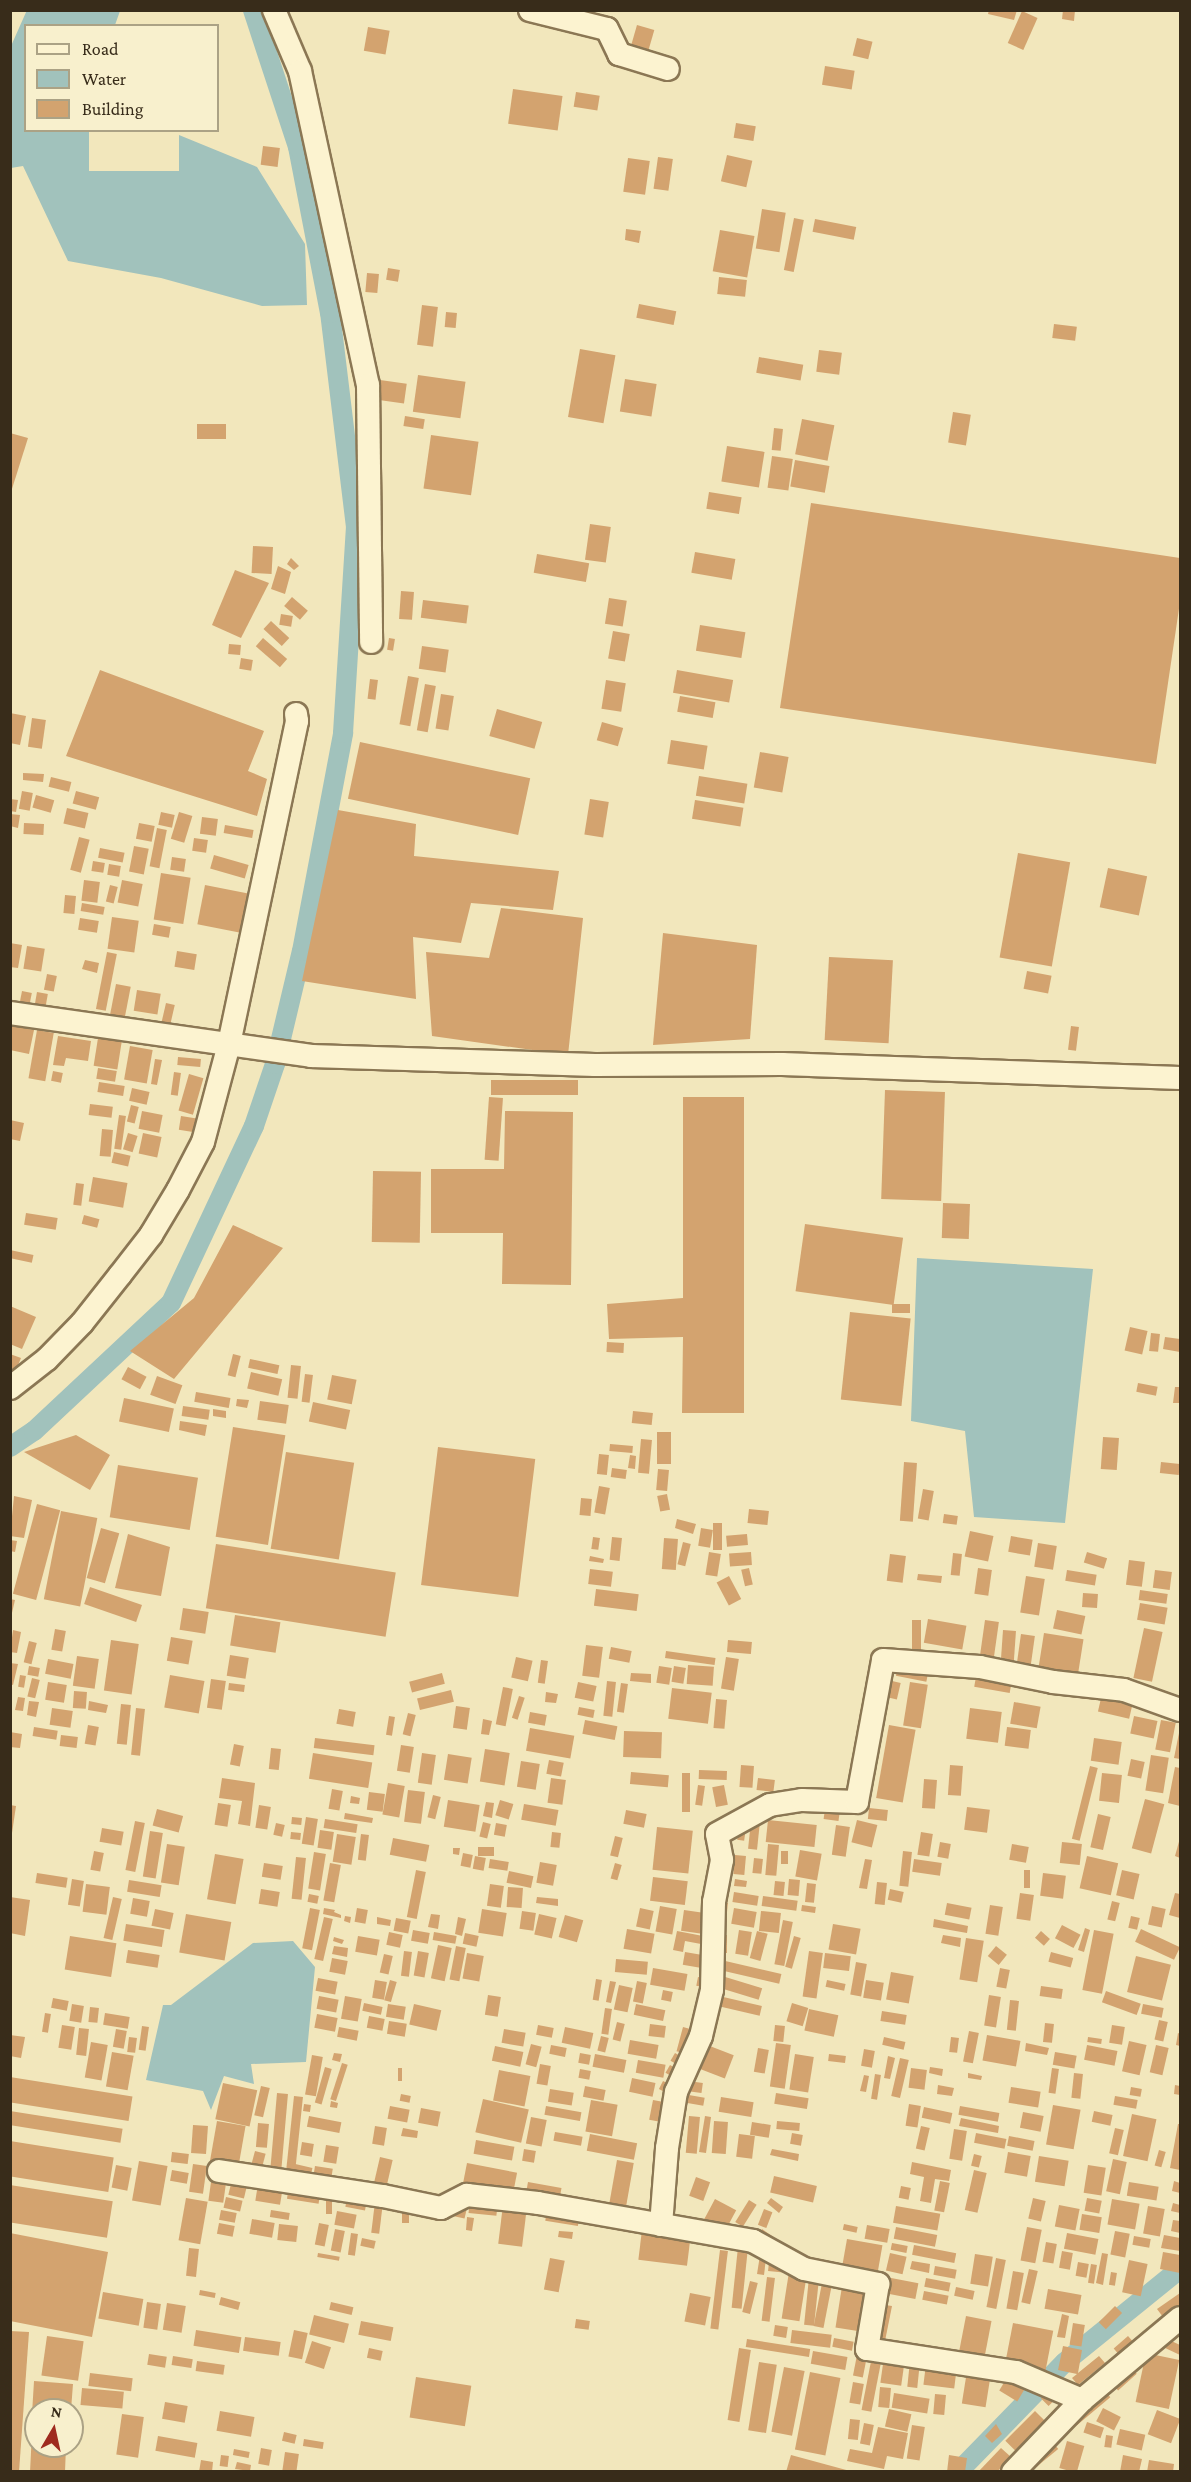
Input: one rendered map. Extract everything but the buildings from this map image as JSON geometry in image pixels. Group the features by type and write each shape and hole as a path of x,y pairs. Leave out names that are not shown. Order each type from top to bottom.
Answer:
{"street":[{"path":"274,10 300,71 368,385 371,642"},
{"path":"530,10 607,29 619,54 668,69"},
{"path":"10,1388 47,1359 82,1323 151,1235 203,1142 236,1045 297,721 296,714"},
{"path":"10,1013 311,1056 595,1065 782,1064 1180,1078"},
{"path":"661,2225 667,2148 676,2092 701,2036 712,1990 714,1902 722,1860 717,1834 770,1805 802,1800 857,1802 882,1660 980,1667 1053,1682 1124,1690 1180,1710"},
{"path":"219,2171 441,2208 467,2195 538,2203 753,2241 804,2269 878,2284 867,2349 1016,2372 1082,2400"},
{"path":"1013,2472 1082,2400 1180,2318"}],"water":[{"path":"27,10 120,11 115,24 24,24 24,132 89,132 89,171 179,171 179,135 257,167 305,244 307,305 262,306 161,278 68,261 23,166 11,168 11,46"},
{"path":"917,1258 1093,1269 1065,1523 974,1517 965,1431 911,1421"},
{"path":"293,1941 315,1967 306,2062 251,2064 254,2084 224,2076 211,2110 203,2091 146,2080 163,2005 171,2005 253,1943"}],"waterway":[{"path":"10,1447 34,1431 171,1303 254,1126 275,1064 302,951 343,733 356,527 330,313 298,147 253,10"},
{"path":"958,2472 1065,2362 1180,2269"}]}
